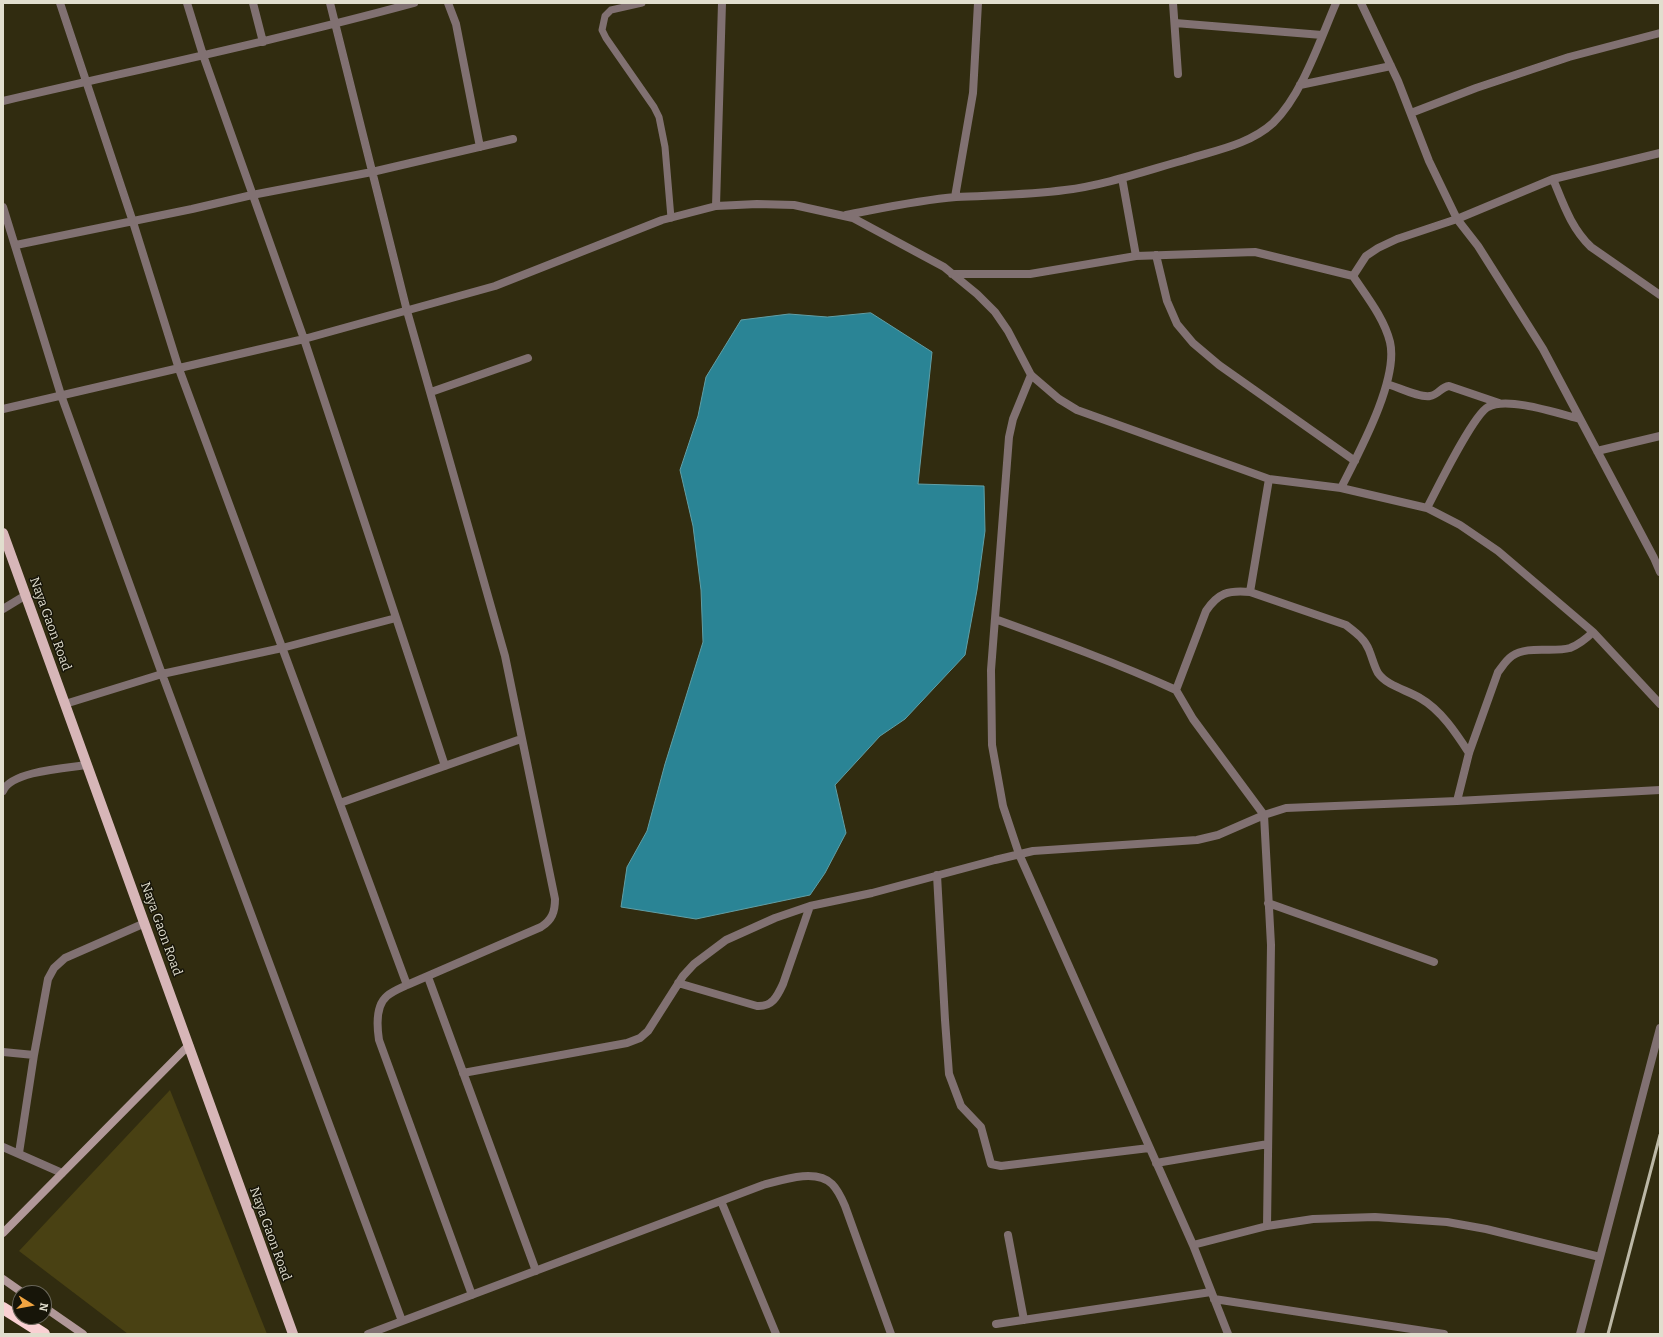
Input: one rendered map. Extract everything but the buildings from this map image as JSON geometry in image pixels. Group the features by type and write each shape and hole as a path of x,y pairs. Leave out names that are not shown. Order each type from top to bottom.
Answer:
{"highway":[{"path":"3,1308 44,1334"}],"main road":[{"name":"Naya Gaon Road","path":"3,533 293,1334"}],"street":[{"path":"60,3 133,222 179,369 407,985"},
{"path":"187,3 203,55 304,339 445,766"},
{"path":"253,3 263,42"},
{"path":"330,3 407,311 505,656 555,899 553,916 542,927 407,985 387,996 381,1005 377,1022 379,1040 472,1295"},
{"path":"3,101 263,42 414,3"},
{"path":"448,3 456,24 480,147"},
{"path":"716,206 722,3"},
{"path":"955,197 973,93 978,3"},
{"path":"1173,3 1178,74"},
{"path":"842,216 907,203 955,197 1011,195 1066,190 1122,178 1236,145 1249,139 1273,123 1283,112 1300,86 1336,3"},
{"path":"1361,3 1391,66 1429,161 1457,218 1478,246 1543,348 1660,572"},
{"path":"1175,23 1322,35"},
{"path":"1410,113 1476,88 1569,57 1660,33"},
{"path":"1300,86 1391,66"},
{"path":"16,245 133,222 252,195 372,172 513,139"},
{"path":"1353,276 1366,256 1378,248 1397,239 1457,218 1553,179 1660,153"},
{"path":"1122,178 1136,256"},
{"path":"1553,179 1573,226 1581,238 1591,247 1660,295"},
{"path":"3,410 61,395 304,339 495,286 671,218 716,206 757,204 794,205 853,218 944,267 977,294 995,312 1008,331 1031,375 1059,399 1077,410 1269,479 1341,488 1427,508 1460,525 1498,551 1593,632 1660,704"},
{"path":"3,207 16,245 61,395 162,674 402,1321"},
{"path":"952,274 1030,274 1136,256 1255,252 1353,276 1384,324 1392,351 1392,365 1383,397 1355,461 1341,488"},
{"path":"1156,255 1168,301 1177,324 1193,343 1219,365 1355,461"},
{"path":"430,392 528,358"},
{"path":"1031,375 1013,419 1009,437 991,670 992,745 1003,806 1018,854 1193,1245 1228,1334"},
{"path":"1387,384 1423,397 1433,395 1445,386 1449,386 1499,403 1524,405 1580,419"},
{"path":"1427,508 1469,432 1482,412 1488,406 1499,403"},
{"path":"1597,451 1660,436"},
{"path":"1250,592 1269,479"},
{"path":"1176,690 1206,611 1214,600 1224,594 1235,591 1250,592 1346,625 1360,636 1369,649 1378,673 1389,682 1432,706 1456,733 1469,753"},
{"path":"3,609 26,595"},
{"path":"65,704 162,674 282,648 396,618"},
{"path":"995,620 1090,654 1176,690 1193,719 1264,815 1271,945 1267,1226"},
{"path":"1457,801 1469,753 1498,672 1509,659 1519,653 1536,650 1569,648 1583,642 1593,632"},
{"path":"340,803 521,739"},
{"path":"3,791 8,783 17,778 87,765"},
{"path":"463,1072 627,1043 640,1038 652,1025 678,983 694,964 726,940 774,918 810,906 872,892 1018,854 1033,851 1197,840 1218,835 1264,815 1286,808 1457,801 1660,790"},
{"path":"937,875 949,1074 961,1106 981,1127 991,1164 1001,1166 1149,1148"},
{"path":"1268,902 1434,962"},
{"path":"678,983 756,1006 762,1006 772,1002 779,994 783,984 810,906"},
{"path":"19,1153 34,1055 48,979 54,968 65,958 145,924"},
{"path":"428,977 536,1271"},
{"path":"1580,1334 1660,1028"},
{"path":"3,1233 189,1045"},
{"path":"3,1052 34,1055"},
{"path":"1156,1163 1268,1144"},
{"path":"3,1147 62,1173"},
{"path":"368,1334 763,1185 801,1175 819,1177 832,1184 845,1206 891,1334"},
{"path":"721,1201 776,1334"},
{"path":"1193,1245 1267,1226 1313,1219 1375,1217 1447,1222 1486,1228 1600,1257"},
{"path":"1008,1235 1024,1320"},
{"path":"3,1279 12,1285"},
{"path":"996,1324 1213,1296 1444,1334"},
{"path":"52,1313 83,1334"}],"lane":[{"path":"642,3 611,10 604,16 602,30 617,55 654,107 659,117 665,147 671,218"}],"shaded area":[{"path":"170,1090 267,1334 128,1334 19,1251"}],"water":[{"path":"871,313 932,352 918,484 984,486 985,531 977,590 965,655 905,719 880,736 835,785 846,833 825,873 810,895 696,919 621,907 627,867 647,831 665,764 703,642 701,590 693,526 680,470 698,416 706,377 741,320 789,314 827,317"}],"railway":[{"path":"1608,1334 1660,1135"}]}
